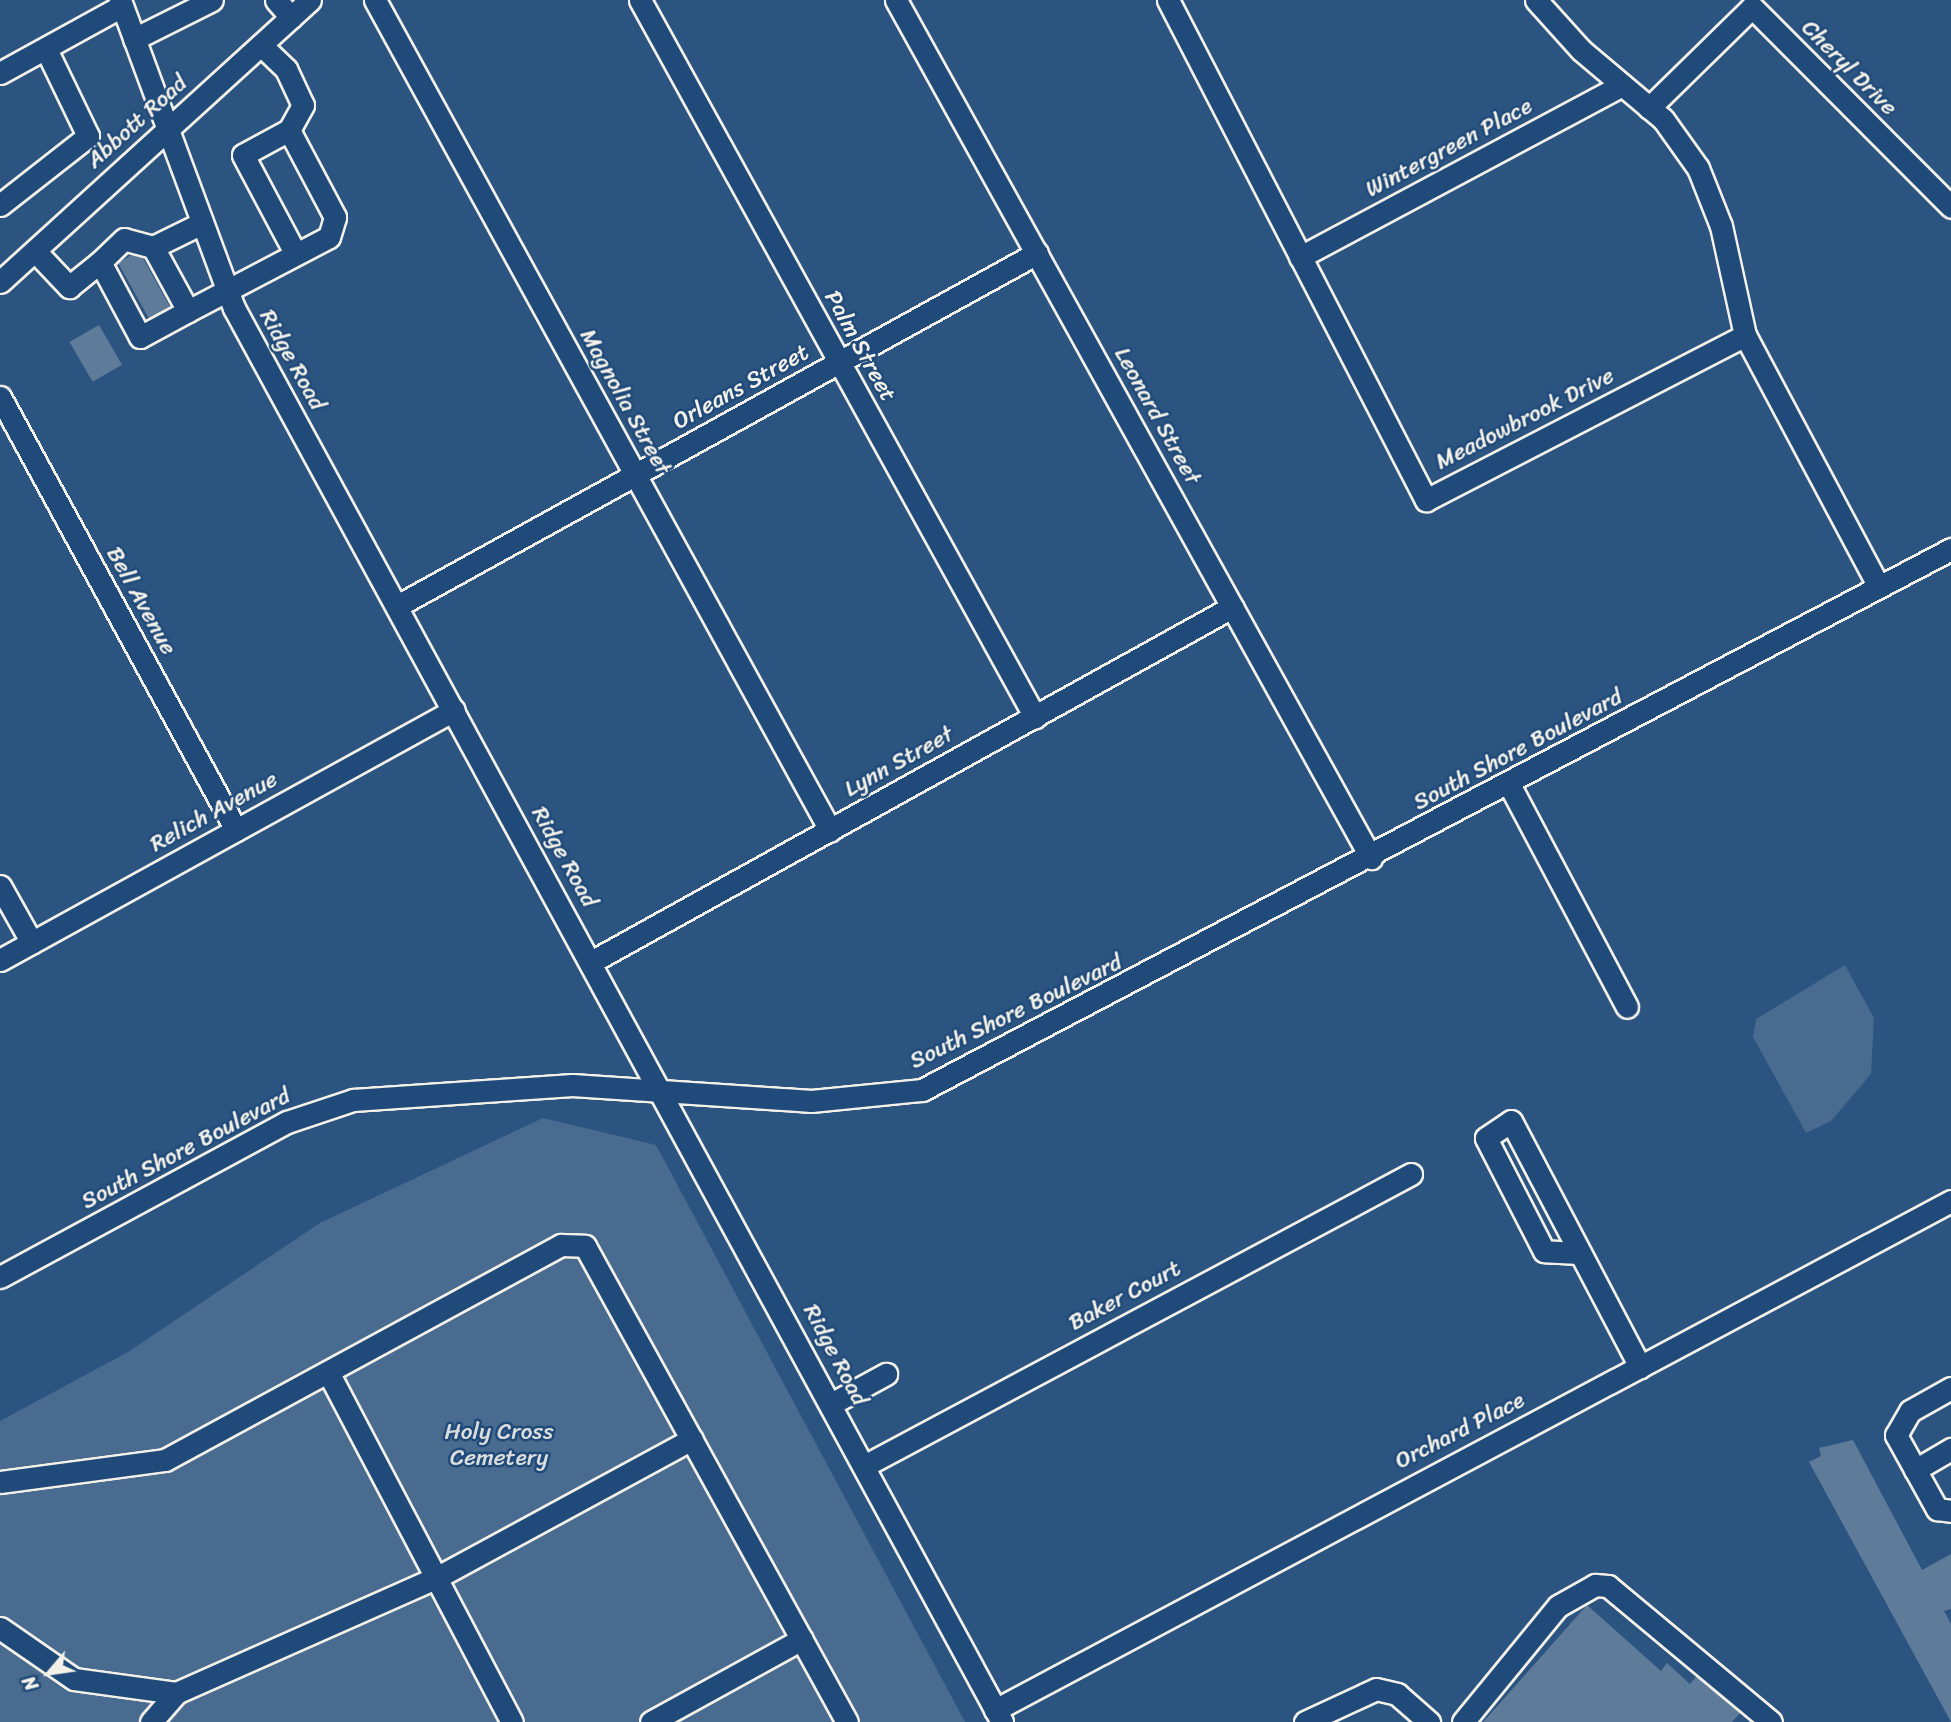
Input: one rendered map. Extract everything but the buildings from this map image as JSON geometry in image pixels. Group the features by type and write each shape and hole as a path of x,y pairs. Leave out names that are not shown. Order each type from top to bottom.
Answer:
{"street":[{"path":"276,0 291,17"},
{"name":"Abbott Road","path":"0,282 310,0"},
{"name":"Magnolia Street","path":"375,0 830,830"},
{"name":"Palm Street","path":"640,0 1035,717"},
{"name":"Leonard Street","path":"897,0 1371,858"},
{"name":"Meadowbrook Drive","path":"1168,0 1426,500 1745,335"},
{"path":"1536,0 1682,142 1711,195 1745,335 1879,587"},
{"path":"134,39 201,2"},
{"path":"0,73 47,51 121,3"},
{"name":"Ridge Road","path":"121,3 227,288 999,1716"},
{"name":"Cheryl Drive","path":"1649,108 1752,7 1951,208"},
{"path":"261,45 278,65 303,105 284,133 243,155 292,247"},
{"path":"0,205 88,136 47,51"},
{"name":"Wintergreen Place","path":"1300,257 1622,85"},
{"path":"100,262 140,337 227,288 292,247 329,237 335,217 284,133"},
{"path":"35,251 69,287 124,239 153,247 202,223"},
{"path":"153,247 188,311"},
{"name":"Orleans Street","path":"397,606 1037,253"},
{"name":"Bell Avenue","path":"0,397 8,433 236,830"},
{"name":"South Shore Boulevard","path":"0,1277 287,1122 353,1100 572,1085 811,1101 922,1090 1371,858 1951,549"},
{"name":"Lynn Street","path":"591,962 1232,607"},
{"name":"Relich Avenue","path":"0,960 454,710"},
{"path":"1509,784 1628,1007"},
{"path":"0,886 32,943"},
{"path":"1579,1253 1544,1251 1486,1138 1511,1121 1640,1367"},
{"name":"Baker Court","path":"864,1466 1411,1174"},
{"name":"Orchard Place","path":"999,1716 1951,1201"},
{"path":"0,1482 165,1460 561,1245 584,1246 847,1722"},
{"path":"328,1372 512,1722"},
{"path":"831,1404 886,1374"},
{"path":"1951,1388 1910,1411 1896,1435 1937,1508 1951,1511"},
{"path":"151,1722 176,1693 436,1578 692,1439"},
{"path":"1915,1470 1951,1449"},
{"path":"1464,1722 1558,1606 1595,1585 1608,1586 1771,1722"},
{"path":"0,1628 74,1679 176,1693"},
{"path":"651,1722 802,1639"},
{"path":"1305,1722 1376,1689 1397,1694 1429,1722"}],"green space":[{"path":"1845,965 1874,1018 1871,1074 1831,1121 1806,1133 1753,1037 1756,1019"},
{"name":"Holy Cross Cemetery","path":"543,1118 656,1145 965,1722 0,1722 0,1421 128,1352 320,1223"}]}
